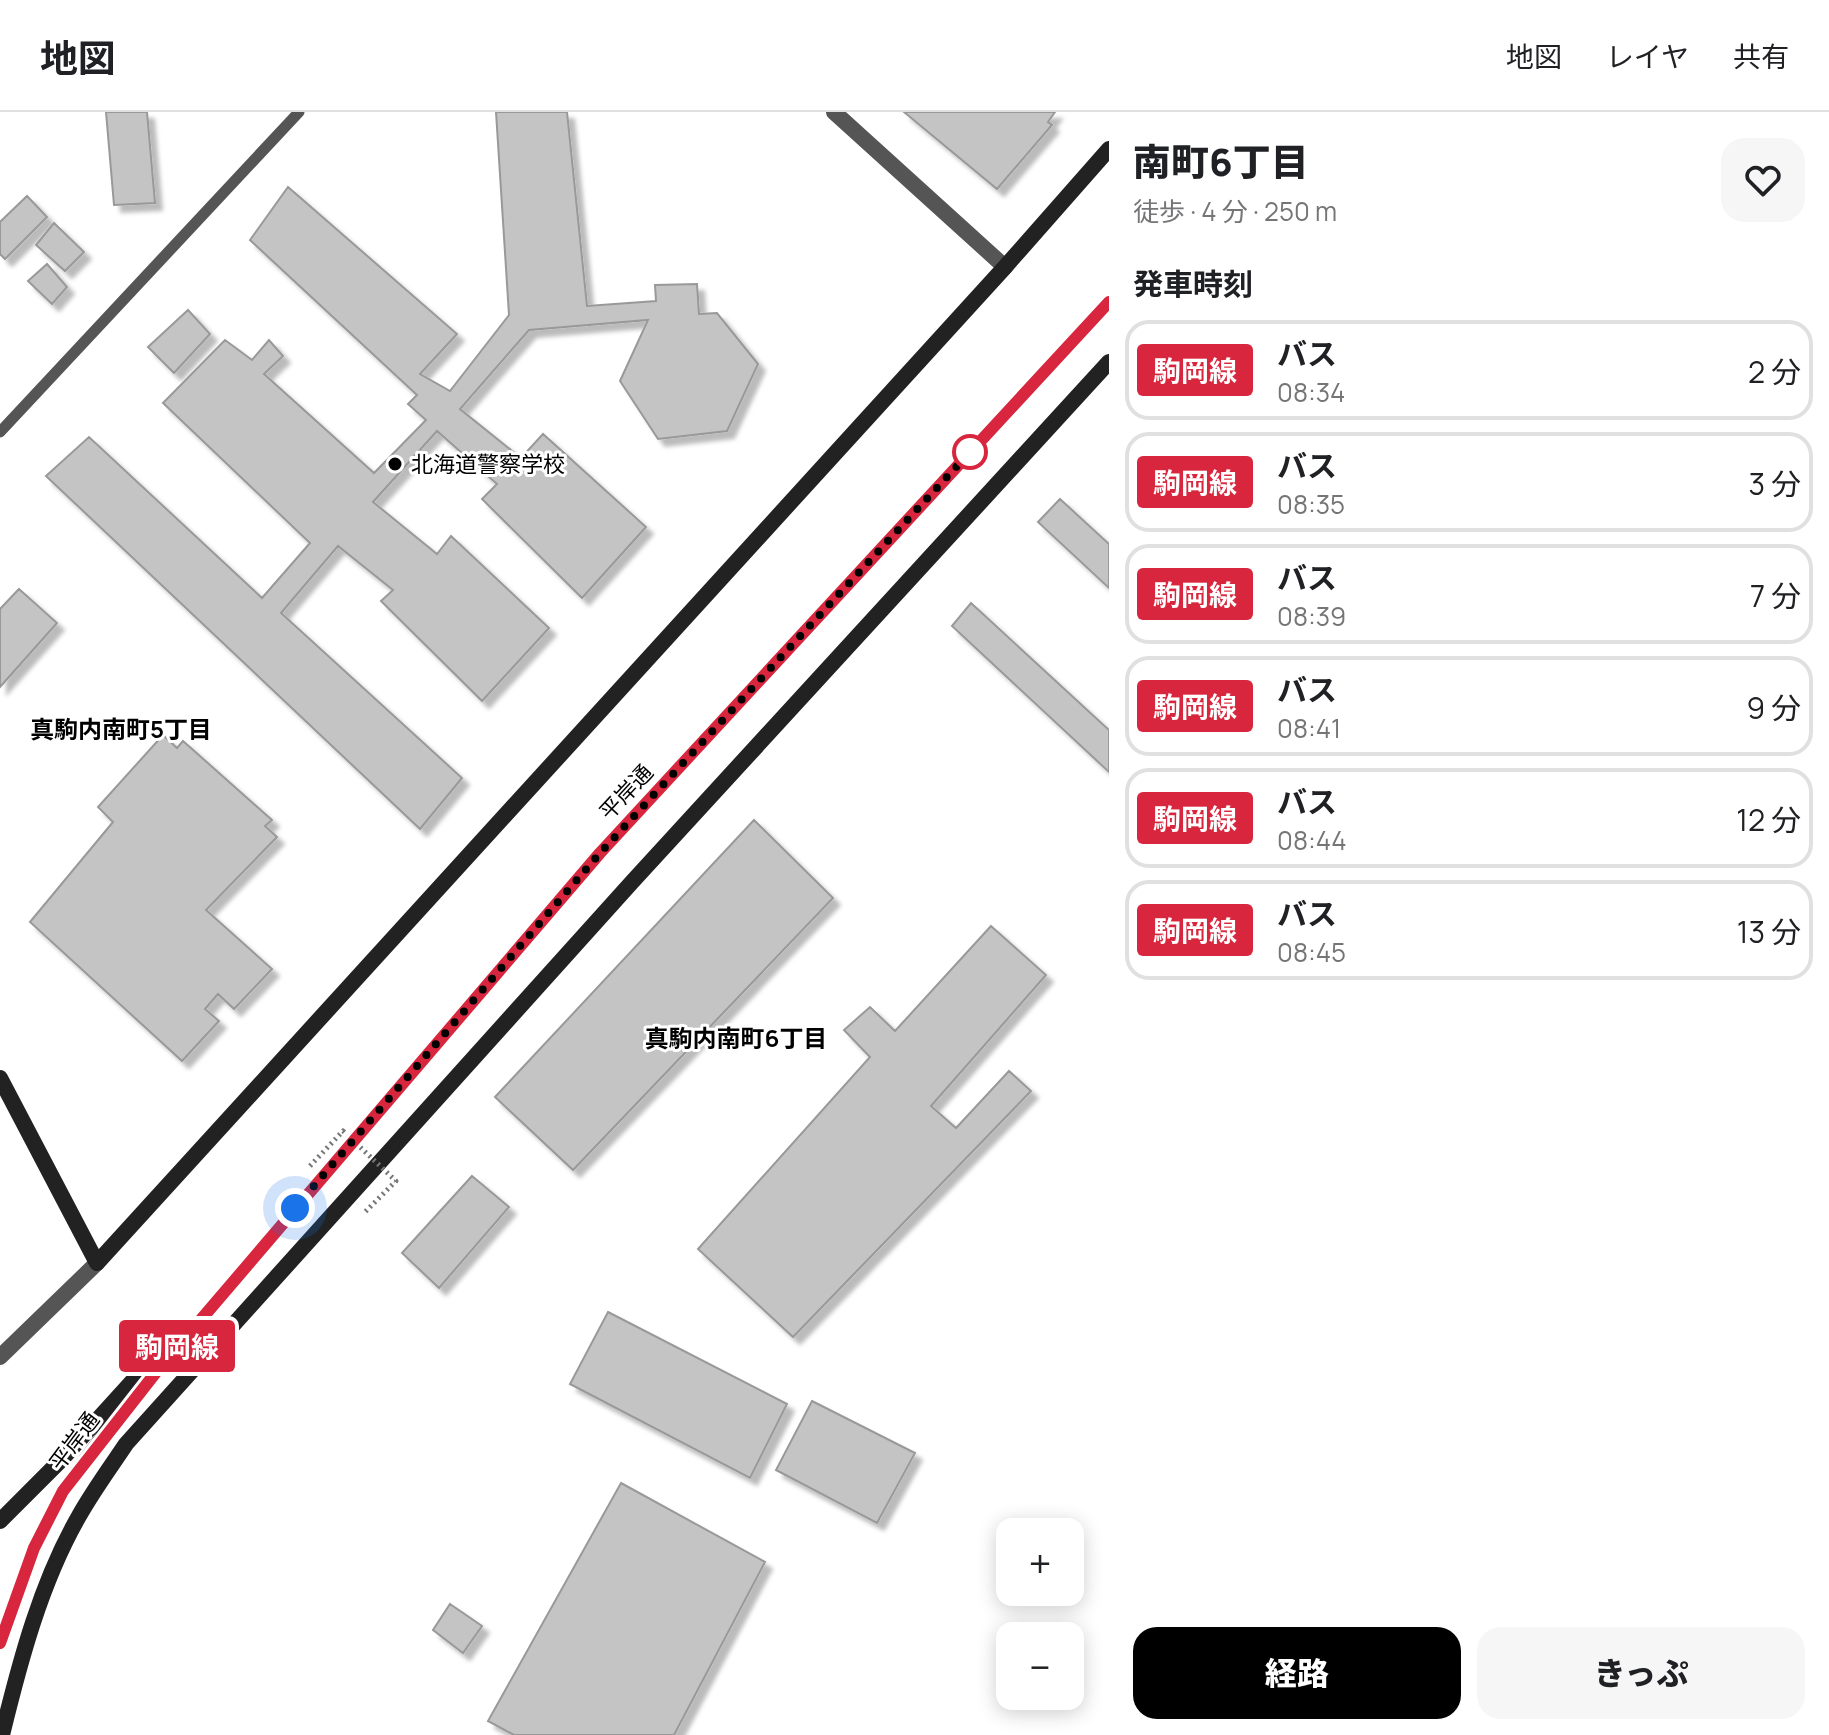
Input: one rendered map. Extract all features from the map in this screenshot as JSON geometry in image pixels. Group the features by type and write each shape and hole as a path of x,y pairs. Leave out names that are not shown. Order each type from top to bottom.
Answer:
{"street":[{"path":"834,112 1005,267"},
{"path":"0,1357 97,1263 1109,149"},
{"name":"平岸通","path":"0,1643 34,1548 63,1491 193,1326 600,853 1109,302"},
{"name":"平岸通","path":"2,1735 28,1639 49,1580 78,1517 126,1444 632,882 1109,362"},
{"path":"0,1078 97,1263"},
{"name":"平岸通","path":"0,1521 166,1346 193,1326"}],"lane":[{"path":"0,432 299,112"}],"path":[{"path":"310,1166 343,1131 396,1181 364,1213"}],"building":[{"path":"106,112 147,112 155,203 114,205"},
{"path":"496,112 567,112 587,306 656,301 655,285 697,284 699,314 717,313 758,364 727,431 658,439 620,381 648,320 529,330 460,409 521,458 543,434 646,527 582,598 482,499 497,484 437,431 373,502 437,554 451,536 549,628 482,701 381,601 393,590 338,546 281,613 462,778 420,829 46,476 89,437 262,598 310,543 163,403 225,340 252,360 269,340 283,356 264,374 374,473 426,420 408,404 417,395 250,240 288,187 457,334 420,374 450,391 509,315"},
{"path":"904,112 1055,112 1048,122 1052,125 997,189"},
{"path":"27,196 47,217 5,259 0,254 0,222"},
{"path":"54,223 84,252 65,271 36,245"},
{"path":"47,264 67,287 52,304 28,281"},
{"path":"188,310 210,334 174,373 148,347"},
{"path":"1060,499 1109,544 1109,588 1038,522"},
{"path":"19,589 57,623 0,687 0,609"},
{"path":"971,603 1109,730 1109,772 952,626"},
{"path":"163,735 177,748 183,741 272,820 265,826 277,837 206,910 272,969 234,1009 218,994 205,1009 219,1021 182,1061 30,922 113,822 98,807"},
{"path":"754,820 833,898 573,1170 495,1097"},
{"path":"991,926 1046,975 931,1106 956,1128 1009,1071 1031,1091 793,1337 698,1249 870,1057 844,1030 870,1007 895,1031"},
{"path":"472,1176 509,1207 439,1288 402,1253"},
{"path":"608,1312 787,1404 750,1478 570,1384"},
{"path":"812,1401 915,1453 877,1523 776,1470"},
{"path":"621,1483 765,1562 674,1735 514,1735 488,1721"},
{"path":"450,1604 482,1626 463,1653 433,1630"}],"bus line":[{"name":"駒岡線","path":"0,1643 34,1548 63,1491 193,1326 600,853 1109,302"}],"place":[{"name":"北海道警察学校","path":"395,464"}],"district":[{"name":"真駒内南町5丁目","path":"121,730"},
{"name":"真駒内南町6丁目","path":"736,1039"}],"route":[{"path":"295,1208 600,853 970,452"}]}
